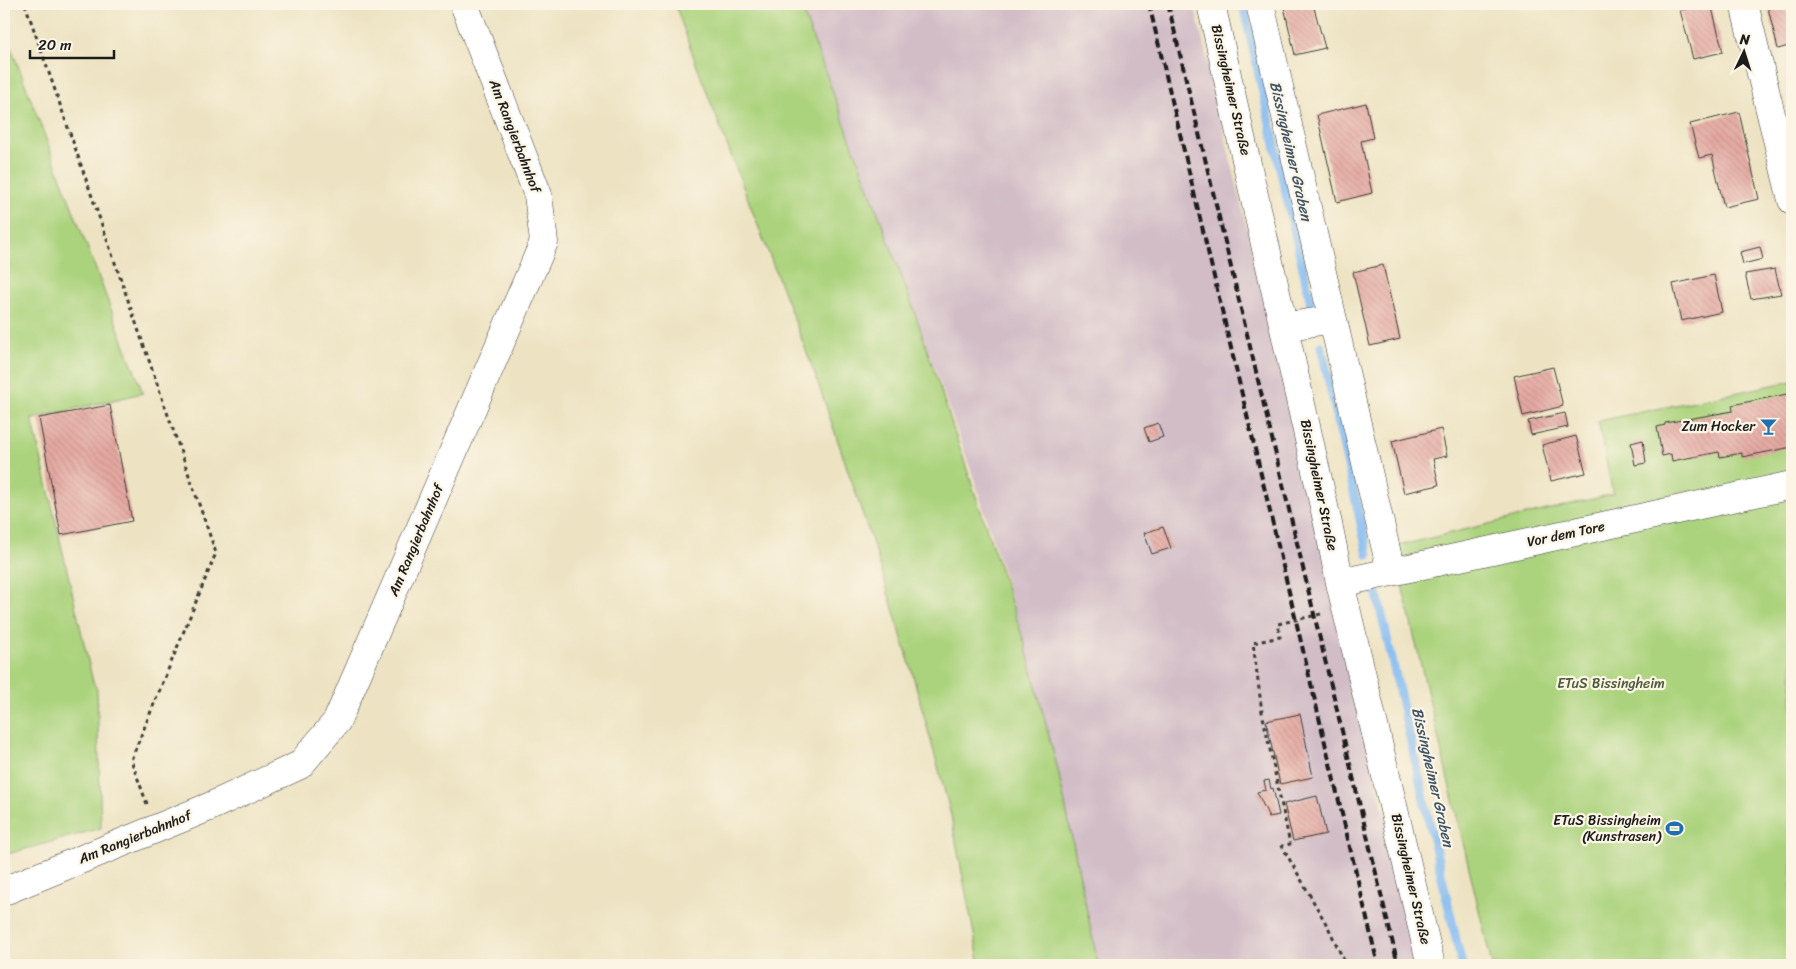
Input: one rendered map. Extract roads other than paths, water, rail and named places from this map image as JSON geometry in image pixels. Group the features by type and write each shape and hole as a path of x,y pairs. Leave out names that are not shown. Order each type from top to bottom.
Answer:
{"street":[{"name":"Am Rangierbahnhof","path":"4,891 209,806 300,765 337,721 544,242 538,195 464,4"},
{"name":"Bissingheimer Straße","path":"1211,4 1341,587 1431,965"},
{"path":"1260,4 1391,571"},
{"path":"1744,4 1792,200"},
{"path":"1284,327 1333,319"},
{"name":"Vor dem Tore","path":"1341,587 1391,571 1792,485"}],"waterway":[{"name":"Bissingheimer Graben","path":"1243,4 1311,304"},
{"name":"Bissingheimer Graben","path":"1321,346 1368,555"},
{"name":"Bissingheimer Graben","path":"1377,594 1462,965"}],"railway":[{"path":"1149,4 1378,965"},
{"path":"1168,4 1398,965"}],"place":[{"name":"Zum Hocker","path":"1769,426"},
{"name":"ETuS Bissingheim (Kunstrasen)","path":"1675,828"}],"park label":[{"name":"ETuS Bissingheim","path":"1611,683"}]}
